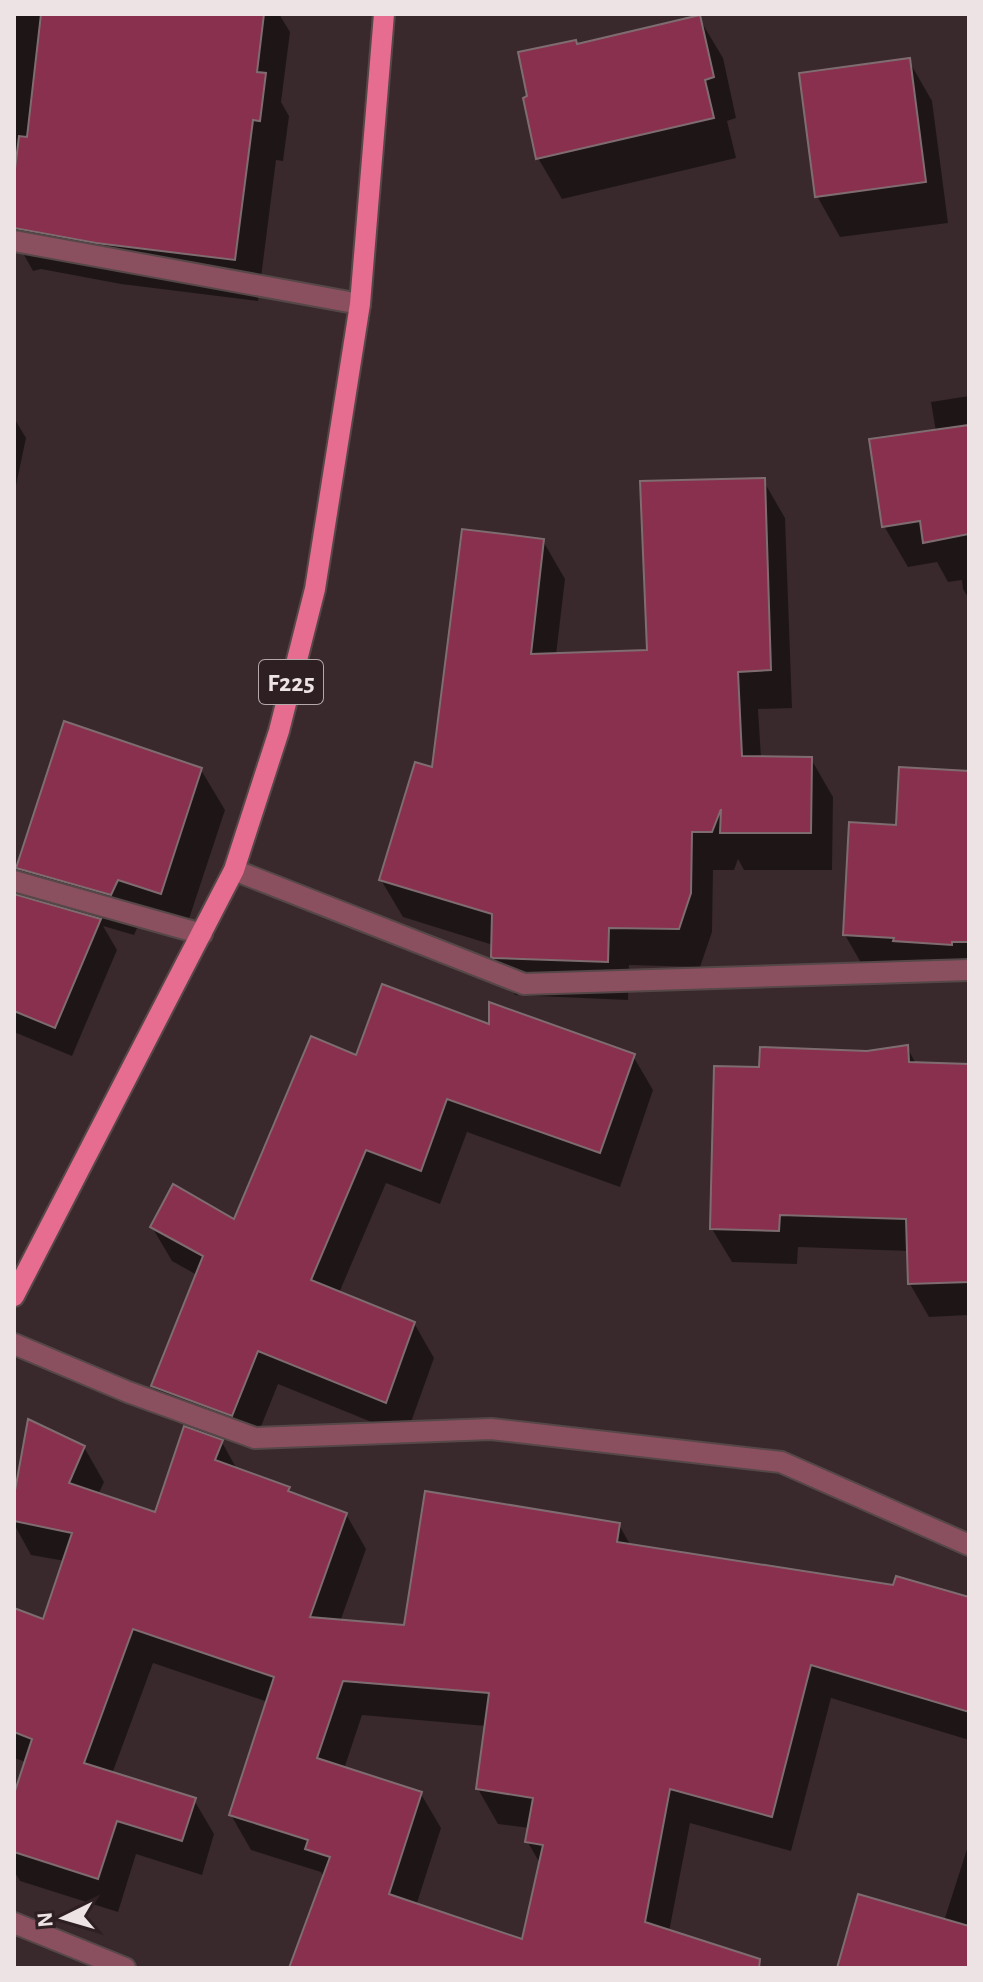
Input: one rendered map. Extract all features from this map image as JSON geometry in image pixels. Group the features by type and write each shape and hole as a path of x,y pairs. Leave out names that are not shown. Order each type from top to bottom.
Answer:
{"main road":[{"name":"F225","path":"14,1296 234,870 279,731 315,589 360,304 384,14"}],"street":[{"path":"14,241 360,304"},
{"path":"234,870 524,984 969,970"},
{"path":"14,881 202,934"},
{"path":"14,1344 128,1392 255,1438 491,1429 781,1462 969,1545"},
{"path":"14,1923 125,1968"}],"building":[{"path":"41,14 264,14 257,72 266,73 260,121 253,120 235,260 96,243 14,228 14,177 19,136 27,137"},
{"path":"700,15 714,77 705,80 714,118 536,159 523,98 527,96 518,52 576,40 577,44"},
{"path":"910,58 926,182 815,197 799,73"},
{"path":"969,425 969,534 923,543 920,521 882,527 869,439"},
{"path":"765,478 771,670 738,672 742,756 812,757 811,833 720,833 721,809 712,832 692,832 691,893 679,929 609,928 608,962 493,958 492,914 379,880 415,762 432,767 462,529 544,539 531,654 647,650 640,481"},
{"path":"64,721 202,768 161,894 118,880 111,895 16,868"},
{"path":"899,767 969,771 969,942 952,942 952,945 843,935 849,822 896,825"},
{"path":"14,894 101,919 55,1028 14,1011"},
{"path":"382,984 489,1024 489,1002 635,1054 600,1153 447,1099 421,1171 366,1150 311,1280 415,1322 386,1403 258,1351 232,1416 151,1386 203,1256 150,1227 173,1184 234,1219 311,1036 356,1055"},
{"path":"908,1045 909,1062 969,1064 969,1282 908,1284 906,1219 780,1215 779,1231 710,1229 714,1066 759,1067 760,1047 867,1051"},
{"path":"28,1419 85,1446 69,1483 155,1512 184,1426 223,1440 215,1460 290,1487 288,1491 347,1513 310,1617 404,1625 425,1491 620,1523 617,1542 893,1585 896,1576 969,1597 969,1712 811,1665 772,1817 670,1789 645,1922 760,1959 759,1968 289,1968 330,1857 305,1849 308,1840 229,1815 274,1677 133,1629 84,1763 196,1798 182,1841 117,1821 98,1879 14,1852 14,1794 32,1739 14,1732 14,1608 43,1619 72,1533 14,1521 14,1496","holes":["343,1681 489,1693 476,1789 533,1798 525,1842 543,1845 522,1939 389,1894 422,1792 317,1758"]},
{"path":"858,1894 969,1926 969,1968 837,1968"}]}
